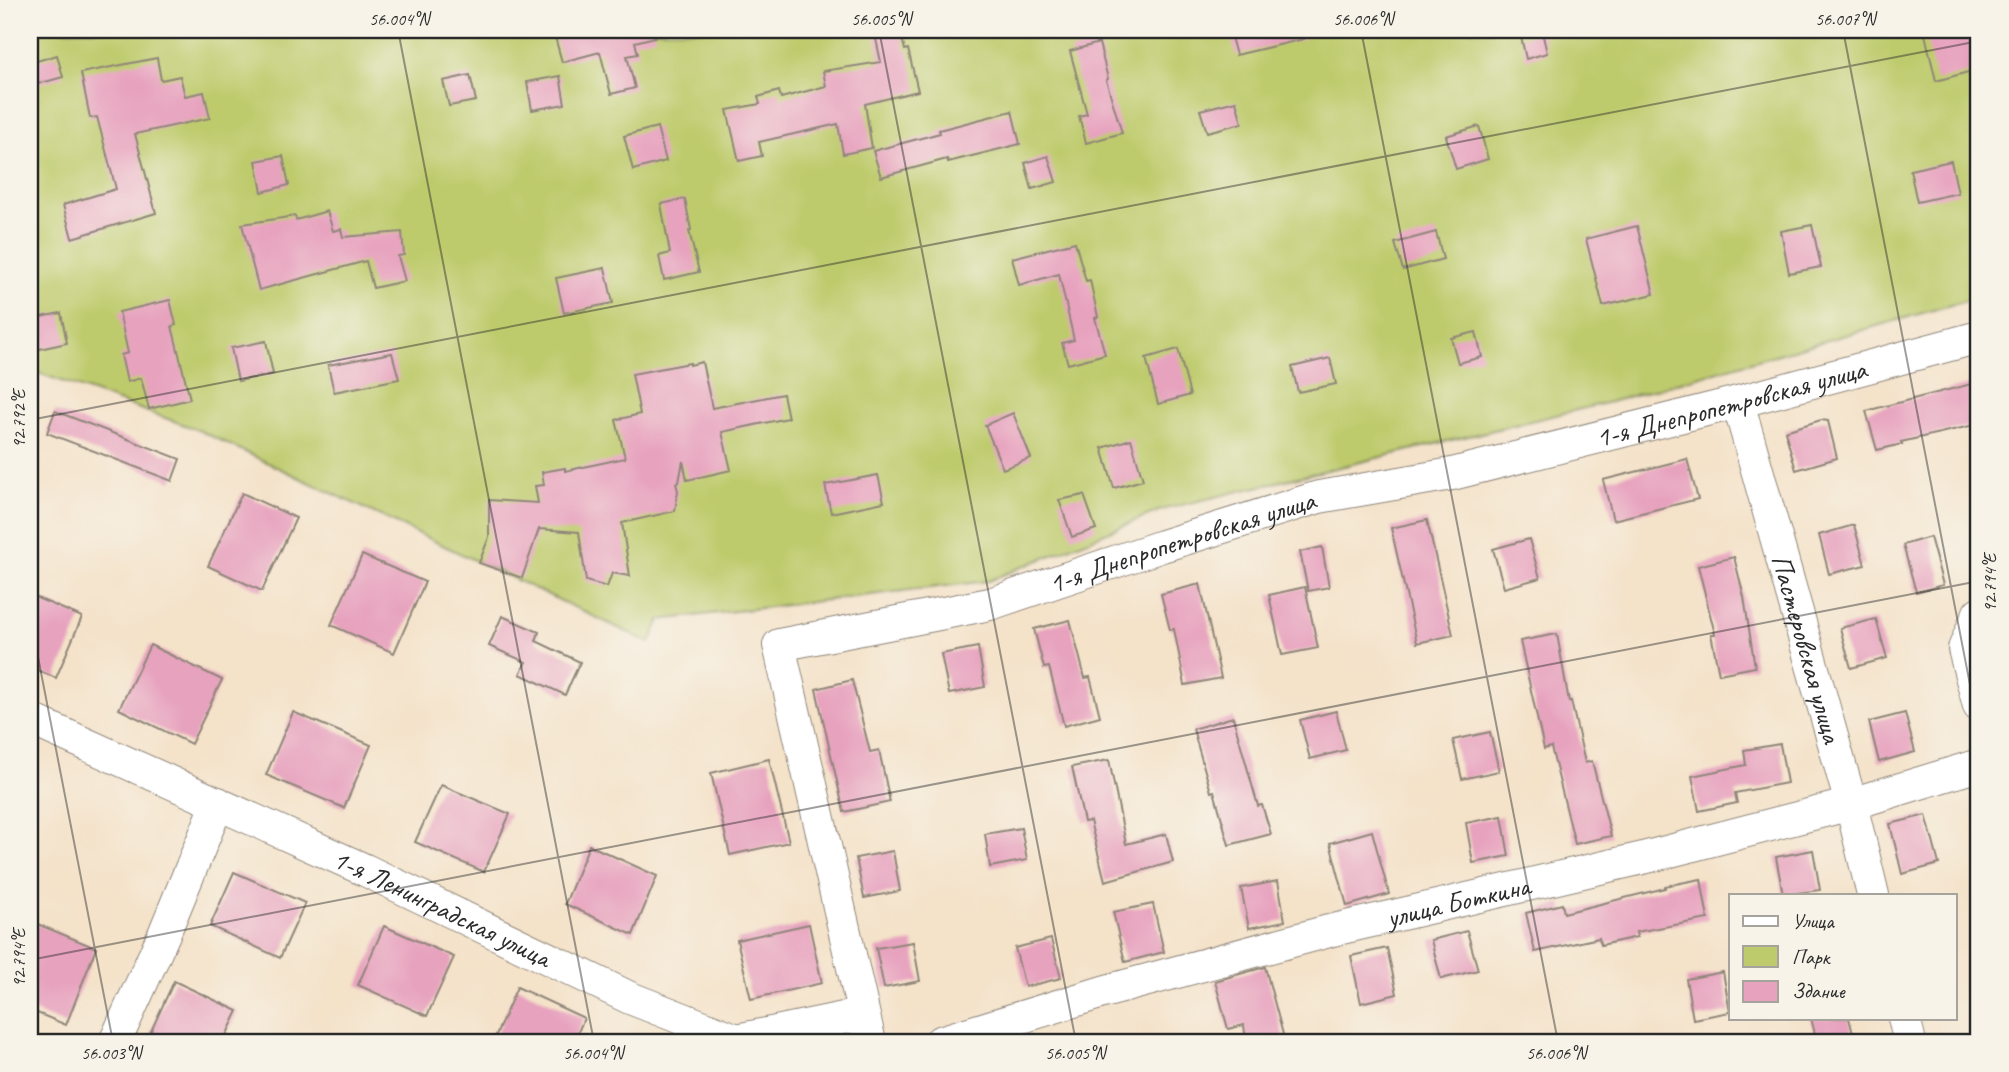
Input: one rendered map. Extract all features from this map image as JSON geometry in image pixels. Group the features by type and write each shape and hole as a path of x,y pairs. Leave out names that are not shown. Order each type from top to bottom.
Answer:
{"street":[{"name":"1-я Днепропетровская улица","path":"867,1028 779,645 990,604 1318,497 1452,474 1738,402 1979,337"},
{"name":"Пастеровская улица","path":"1738,402 1851,804 1873,894"},
{"path":"1979,613 1964,649 1979,706"},
{"name":"1-я Ленинградская улица","path":"30,719 365,870 630,998 737,1040 867,1028"},
{"name":"улица Боткина","path":"940,1042 1103,992 1329,931 1602,868 1851,804 1979,765"},
{"path":"115,1042 164,934 218,803"},
{"path":"1904,1020 1910,1042"}],"green space":[{"path":"30,30 1979,30 1979,297 1610,402 1161,510 988,581 660,620 650,643 196,429 30,370"}],"building":[{"path":"553,30 654,30 655,37 635,42 638,54 627,56 635,88 611,94 600,52 562,62"},
{"path":"874,30 900,30 905,50 908,49 918,91 865,104 872,148 843,154 838,124 759,142 762,156 739,161 727,110 760,104 758,97 779,91 781,98 826,86 823,71 881,62"},
{"path":"1229,30 1303,30 1304,39 1236,55"},
{"path":"1924,30 1979,30 1979,69 1936,81"},
{"path":"1542,32 1547,53 1526,59 1521,37"},
{"path":"1099,43 1108,79 1106,80 1122,133 1086,143 1079,116 1087,114 1070,51"},
{"path":"57,55 63,77 34,85 30,63"},
{"path":"157,58 161,80 180,76 185,96 204,92 210,118 135,134 156,213 72,238 63,205 116,189 97,117 90,118 81,73"},
{"path":"470,75 476,101 449,106 443,81"},
{"path":"560,76 565,104 532,110 527,82"},
{"path":"1236,101 1242,123 1207,132 1200,110"},
{"path":"1012,111 1020,144 948,162 947,159 881,177 873,151"},
{"path":"1479,126 1488,159 1456,169 1446,136"},
{"path":"657,127 666,161 633,170 624,136"},
{"path":"283,156 289,185 262,192 256,161"},
{"path":"1048,156 1056,182 1032,189 1025,163"},
{"path":"1951,161 1958,193 1917,202 1910,170"},
{"path":"685,199 699,272 664,280 659,256 670,253 661,204"},
{"path":"327,211 333,231 341,229 343,237 402,232 404,255 398,256 405,281 373,288 366,261 259,290 242,224 295,216 296,220"},
{"path":"1812,225 1821,267 1789,273 1781,231"},
{"path":"1637,226 1654,294 1603,306 1586,239"},
{"path":"1436,232 1443,259 1403,270 1395,243"},
{"path":"1075,242 1086,281 1090,280 1098,317 1095,318 1105,354 1068,364 1062,343 1074,340 1059,274 1019,285 1012,258"},
{"path":"605,268 613,303 564,313 556,278"},
{"path":"170,300 176,325 172,326 190,399 149,409 141,378 127,382 121,355 128,353 119,312"},
{"path":"61,313 67,343 35,350 30,319"},
{"path":"1476,332 1482,357 1458,363 1451,338"},
{"path":"266,341 273,374 238,381 231,348"},
{"path":"1178,349 1190,395 1158,404 1146,358"},
{"path":"392,353 399,379 334,392 328,365"},
{"path":"1330,358 1336,384 1298,392 1292,367"},
{"path":"702,362 712,408 783,394 788,418 722,432 731,470 687,480 683,461 679,482 676,483 678,491 675,511 622,523 630,576 612,573 607,587 586,581 579,532 539,529 522,578 479,563 489,537 489,500 538,503 535,486 544,485 542,472 565,468 565,471 625,458 616,420 640,414 632,374"},
{"path":"1979,382 1979,424 1877,450 1866,411"},
{"path":"55,411 180,459 172,481 47,433"},
{"path":"1013,413 1031,458 1003,469 985,425"},
{"path":"1821,420 1828,421 1837,458 1796,470 1785,431"},
{"path":"1131,439 1143,480 1114,488 1102,448"},
{"path":"1687,459 1698,499 1613,520 1603,480"},
{"path":"878,475 884,502 831,513 825,485"},
{"path":"242,493 296,518 262,591 208,566"},
{"path":"1084,495 1096,529 1072,537 1059,500"},
{"path":"1427,520 1453,635 1417,643 1391,528"},
{"path":"1854,525 1865,565 1829,574 1819,535"},
{"path":"1930,537 1943,585 1916,592 1903,545"},
{"path":"1529,539 1540,578 1504,588 1493,549"},
{"path":"1322,547 1329,587 1308,591 1300,552"},
{"path":"362,555 425,582 394,653 331,625"},
{"path":"1734,557 1744,597 1755,667 1719,674 1711,634 1715,634 1698,566"},
{"path":"1200,584 1221,678 1185,685 1174,629 1170,630 1161,594"},
{"path":"1305,587 1318,648 1282,655 1269,595"},
{"path":"30,595 82,617 56,678 30,667"},
{"path":"502,616 539,632 536,641 580,662 565,695 520,674 526,662 489,646"},
{"path":"1876,619 1887,658 1851,668 1840,628"},
{"path":"1070,620 1085,678 1090,677 1100,716 1064,726 1049,667 1044,668 1034,629"},
{"path":"1557,634 1569,702 1571,701 1585,763 1592,761 1611,836 1575,844 1551,747 1544,749 1520,641"},
{"path":"150,645 222,680 191,744 119,709"},
{"path":"978,647 985,687 949,694 941,654"},
{"path":"852,680 870,752 879,750 890,802 844,812 816,689"},
{"path":"1336,711 1346,750 1310,759 1300,720"},
{"path":"293,712 371,745 344,808 266,775"},
{"path":"1905,713 1915,752 1879,762 1869,722"},
{"path":"1233,717 1258,806 1262,805 1271,834 1229,845 1193,729"},
{"path":"1490,732 1499,771 1462,779 1453,740"},
{"path":"1780,744 1787,783 1735,793 1737,803 1699,811 1692,776 1746,765 1744,750"},
{"path":"769,759 789,842 730,855 711,773"},
{"path":"1109,760 1126,844 1166,834 1173,862 1105,881 1090,821 1084,822 1072,767"},
{"path":"441,785 510,814 484,872 415,842"},
{"path":"1926,815 1939,864 1902,874 1890,824"},
{"path":"1502,816 1509,856 1473,863 1466,823"},
{"path":"1021,828 1027,860 990,867 985,834"},
{"path":"1372,831 1389,894 1347,906 1330,843"},
{"path":"589,845 657,876 633,935 565,904"},
{"path":"1813,850 1820,890 1783,894 1776,857"},
{"path":"893,851 900,891 864,898 856,858"},
{"path":"234,872 305,903 280,958 210,926"},
{"path":"1701,879 1708,919 1636,932 1637,937 1601,945 1599,938 1535,952 1526,913 1562,904 1564,913"},
{"path":"1278,881 1285,921 1249,928 1241,888"},
{"path":"1153,904 1164,952 1125,962 1113,912"},
{"path":"35,923 96,948 66,1025 30,1010 30,937"},
{"path":"809,924 822,983 751,999 737,940"},
{"path":"384,926 454,957 427,1016 358,985"},
{"path":"1467,931 1478,970 1441,979 1431,940"},
{"path":"1051,939 1061,978 1025,987 1015,948"},
{"path":"913,942 920,981 884,988 876,948"},
{"path":"1387,948 1397,994 1361,1003 1351,956"},
{"path":"1265,967 1285,1042 1246,1042 1244,1025 1228,1029 1215,981"},
{"path":"1723,972 1729,1012 1693,1019 1686,979"},
{"path":"174,981 238,1011 223,1042 146,1042"},
{"path":"517,987 584,1018 574,1042 493,1042"},
{"path":"1812,1020 1850,1020 1855,1042 1817,1042"}]}
